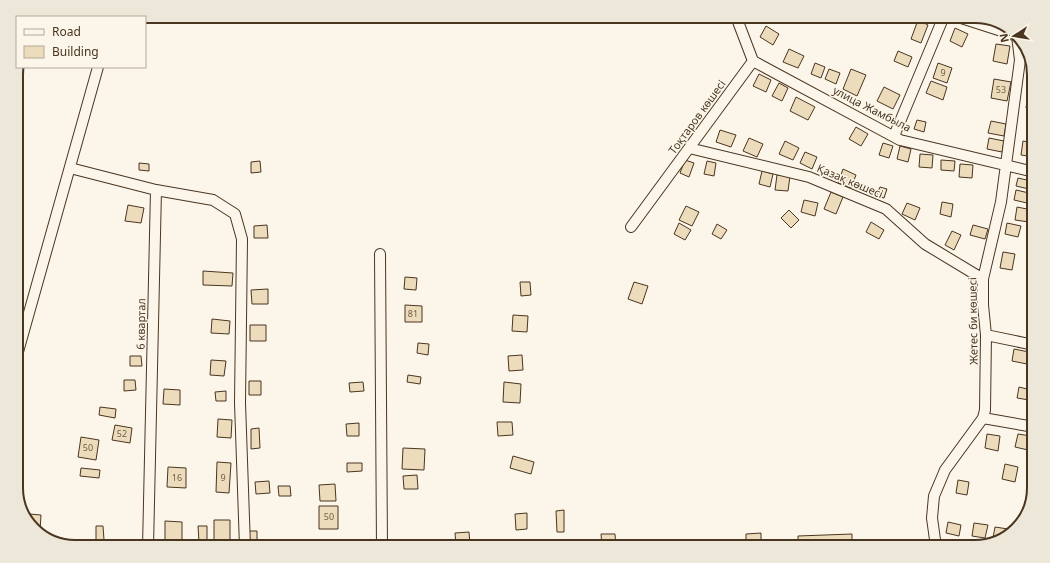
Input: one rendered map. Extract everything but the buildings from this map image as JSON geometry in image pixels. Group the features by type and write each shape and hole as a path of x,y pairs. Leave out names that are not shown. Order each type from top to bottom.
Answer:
{"street":[{"path":"739,23 753,60"},
{"path":"894,136 941,23"},
{"path":"977,23 1003,32"},
{"name":"Жетес би көшесі","path":"935,540 932,518 934,496 945,470 983,418 985,410 986,335 983,305 983,279 1001,202 1020,60 1018,46"},
{"name":"улица Жамбыла","path":"753,60 900,140 1027,170"},
{"name":"Тоқтаров көшесі","path":"631,227 753,60"},
{"path":"23,334 98,68"},
{"name":"Қазақ көшесі","path":"689,148 809,177 886,209 925,244 983,279"},
{"path":"70,168 156,190 213,200 234,214 242,239 240,404 245,540"},
{"name":"6 квартал","path":"148,540 156,190"},
{"path":"380,254 382,540"},
{"path":"986,335 1027,344"},
{"path":"983,418 1027,426"}]}
